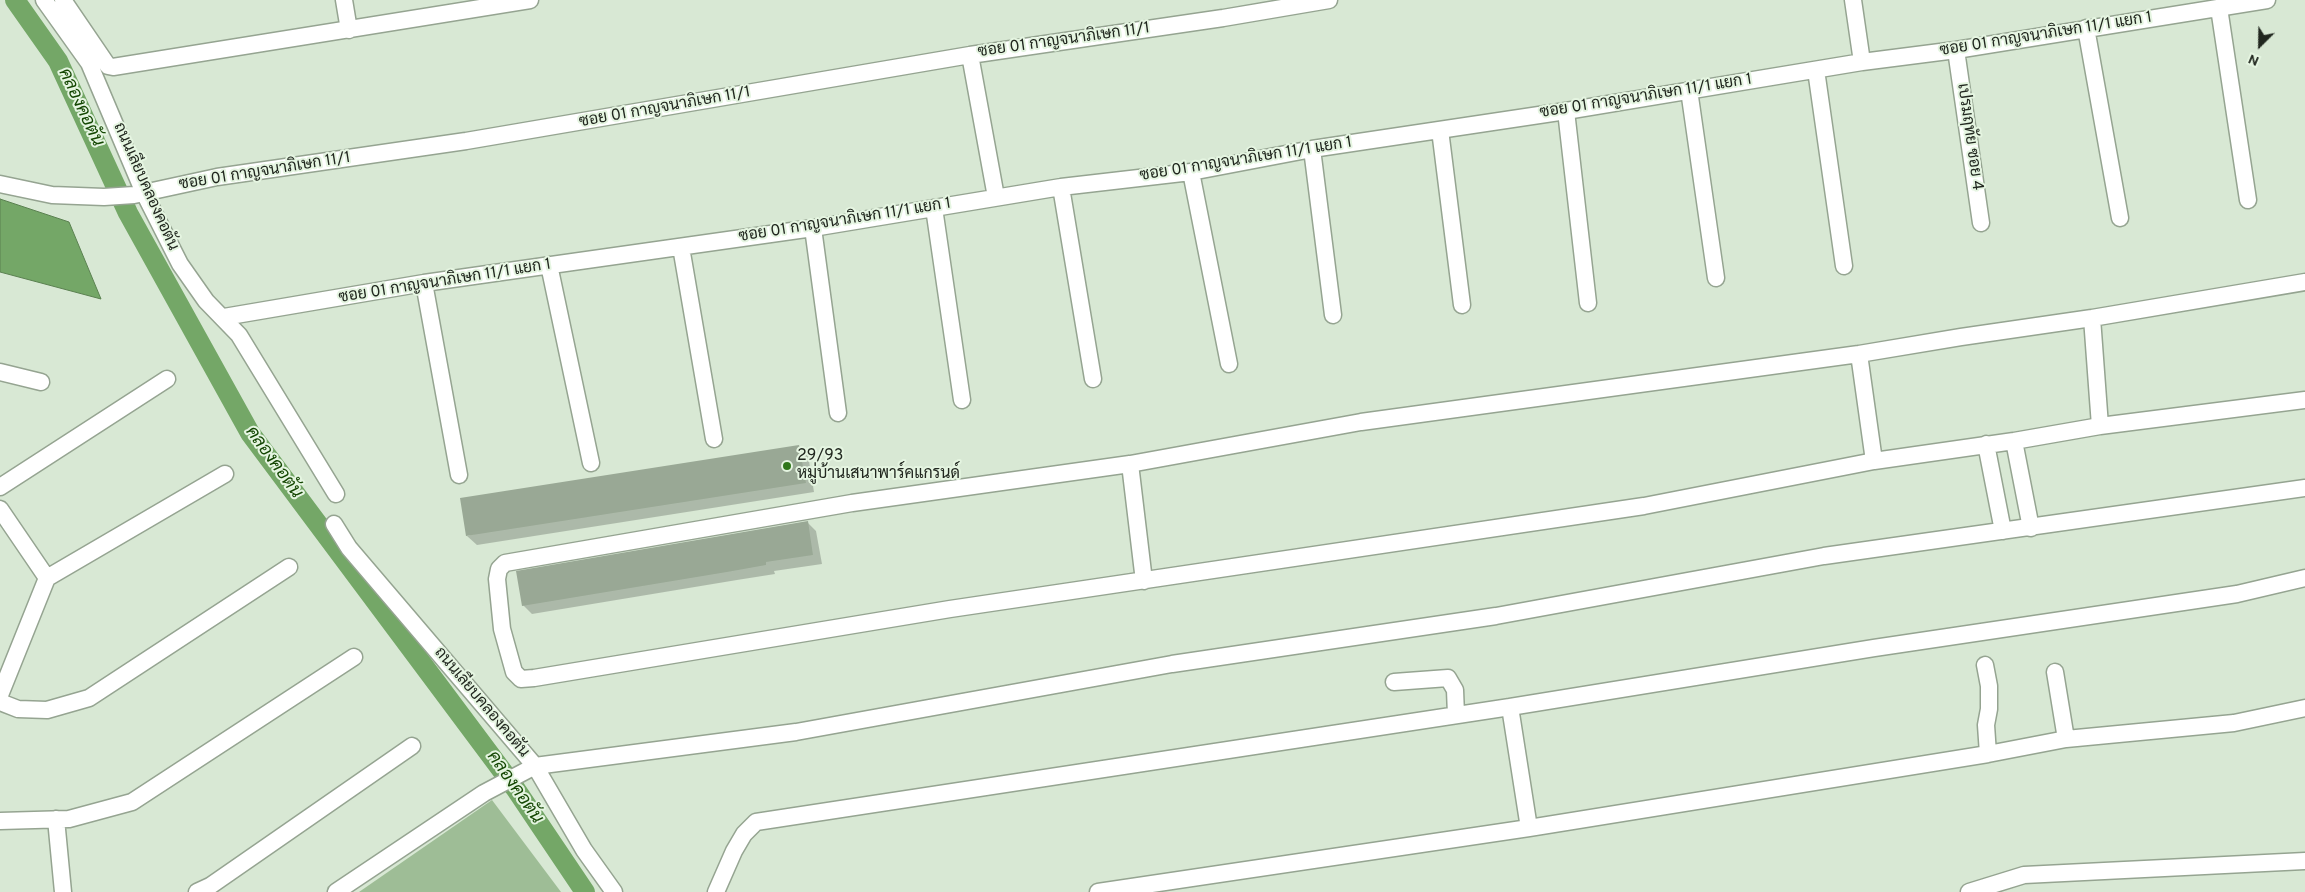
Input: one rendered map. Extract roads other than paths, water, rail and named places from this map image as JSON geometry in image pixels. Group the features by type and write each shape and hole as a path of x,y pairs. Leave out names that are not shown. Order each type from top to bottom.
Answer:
{"street":[{"name":"ถนนเลียบคลองคอตัน","path":"44,0 89,63 139,194 180,264 206,301 224,317 239,335 336,494"},
{"path":"63,0 108,66 113,67 530,0"},
{"path":"344,0 349,30"},
{"name":"ซอย 01 กาญจนาภิเษก 11/1","path":"0,184 18,189 52,194 104,197 139,194 217,177 466,141 970,55 1223,18 1329,0"},
{"path":"1853,0 1862,62"},
{"name":"ซอย 01 กาญจนาภิเษก 11/1 แยก 1","path":"224,317 549,265 813,228 1061,187 1191,172 1312,149 1566,111 1862,62 1956,50 2267,0"},
{"path":"2219,8 2248,200"},
{"path":"2086,28 2120,218"},
{"name":"เปรมฤทัย ซอย 4","path":"1956,50 1981,223"},
{"path":"970,55 996,197"},
{"path":"1816,70 1844,266"},
{"path":"1689,90 1716,278"},
{"path":"1566,111 1588,303"},
{"path":"1440,130 1462,305"},
{"path":"1312,149 1333,315"},
{"path":"1191,172 1229,364"},
{"path":"1061,187 1093,379"},
{"path":"934,208 962,400"},
{"path":"813,228 838,414"},
{"path":"681,247 714,438"},
{"path":"549,265 591,463"},
{"path":"2305,282 2092,318 1859,354 1361,422 1130,464 852,503 505,563 499,568 497,580 502,629 514,672 521,679 950,609 1644,506 1874,461 2014,441 2100,426 2305,400"},
{"path":"424,284 459,475"},
{"path":"2092,318 2100,426"},
{"path":"1859,354 1874,461"},
{"path":"0,372 41,382"},
{"path":"0,487 167,379"},
{"path":"2014,441 2031,528"},
{"path":"1986,444 2003,531"},
{"path":"1130,464 1144,581"},
{"path":"0,694 47,578 225,474"},
{"path":"336,892 484,793 529,769 796,732 1172,664 1496,616 1824,556 2305,488"},
{"path":"0,509 47,578"},
{"name":"ถนนเลียบคลองคอตัน","path":"334,524 348,548 529,769 614,892"},
{"path":"0,702 18,708 47,710 89,698 289,567"},
{"path":"716,892 734,851 744,834 756,822 2237,594 2305,578"},
{"path":"0,821 69,819 132,802 354,657"},
{"path":"1985,665 1989,686 1990,709 1986,725 1988,754"},
{"path":"2055,672 2066,740"},
{"path":"1394,682 1448,678 1455,690 1456,715"},
{"path":"1510,707 1529,828"},
{"path":"1098,892 1529,828 2066,740 2234,723 2305,708"},
{"path":"197,892 210,886 412,746"},
{"path":"56,820 64,892"},
{"path":"1970,892 2024,875 2305,861"}],"waterway":[{"name":"คลองคอตัน","path":"15,0 58,61 128,213 250,433 515,788 585,892"}],"place":[{"name":"29/93 หมู่บ้านเสนาพาร์คแกรนด์","path":"787,466"}]}
